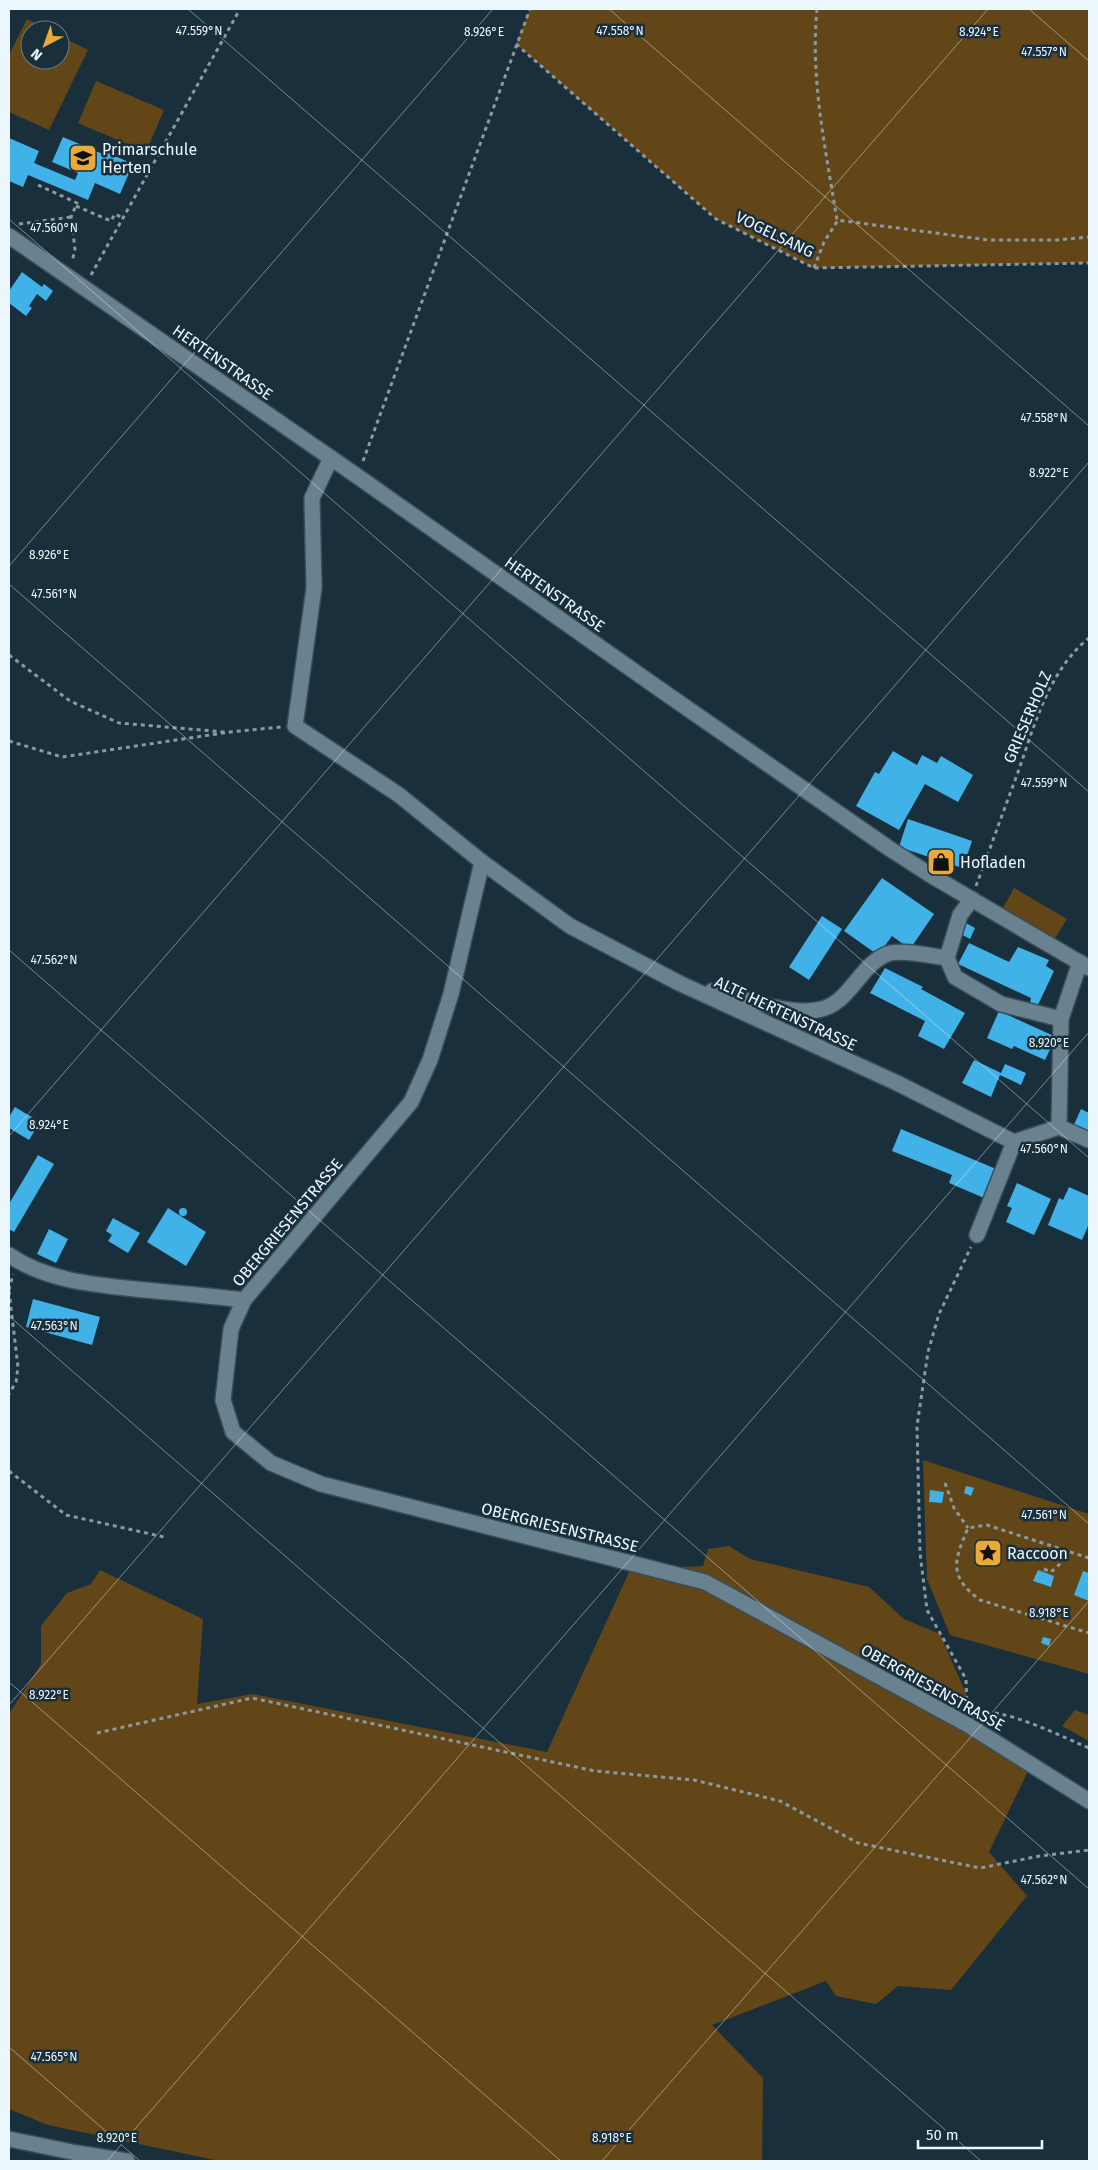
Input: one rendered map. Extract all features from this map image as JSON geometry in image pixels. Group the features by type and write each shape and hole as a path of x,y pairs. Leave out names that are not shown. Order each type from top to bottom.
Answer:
{"street":[{"name":"HERTENSTRASSE","path":"10,231 84,288 357,476 890,849 932,876 1084,965"},
{"path":"331,458 312,498 314,588 295,726 399,796 482,862"},
{"name":"ALTE HERTENSTRASSE","path":"482,862 570,926 679,983 897,1083 1014,1142"},
{"name":"OBERGRIESENSTRASSE","path":"482,862 451,994 430,1060 412,1102 244,1300 231,1329 223,1400 233,1432 271,1463 321,1484 705,1582 968,1724 1089,1801"},
{"path":"972,898 960,915 948,958 954,977 1001,1004 1062,1019"},
{"path":"679,983 780,1007 810,1011 826,1008 834,1004 846,994 870,967 888,954 902,953 948,958"},
{"path":"1059,1127 1062,1019 1084,965"},
{"path":"977,1235 1014,1142 1059,1127 1089,1140"},
{"path":"9,1255 17,1261 53,1276 95,1285 244,1300"},
{"path":"9,2139 77,2154 127,2161"}],"path":[{"path":"84,288 240,9"},
{"path":"357,476 530,9"},
{"path":"814,268 824,242 838,220 819,100 814,40 817,9"},
{"name":"VOGELSANG","path":"516,44 716,219 814,268 1089,263"},
{"path":"38,185 77,202 71,217 76,249 74,260"},
{"path":"76,206 111,221 115,214 123,218"},
{"path":"10,231 71,217"},
{"path":"838,220 988,240 1057,240 1089,237"},
{"name":"GRIESERHOLZ","path":"972,898 1037,718 1052,684 1068,659 1089,638"},
{"path":"9,655 70,700 119,723 230,732"},
{"path":"9,741 62,757 230,732 295,726"},
{"path":"968,1724 966,1679 927,1610 922,1584 917,1426 928,1352 940,1314 977,1235"},
{"path":"9,1290 18,1367 16,1382 9,1394"},
{"path":"9,1471 66,1515 164,1536"},
{"path":"945,1483 954,1508 968,1528"},
{"path":"968,1528 987,1525 1089,1558"},
{"path":"968,1528 956,1555 958,1575 965,1589 980,1600 1089,1633"},
{"path":"1044,1569 1051,1572 1060,1564 1065,1551"},
{"path":"97,1733 252,1698 595,1771 694,1780 780,1801 858,1843 980,1868 1040,1856 1089,1850"},
{"path":"968,1724 981,1712 995,1713 1015,1718 1089,1748"}],"shaded area":[{"path":"530,9 1089,9 1089,263 814,268 716,219 516,44"},
{"path":"20,33 20,70 70,70 70,41 88,50 49,130 9,112 9,55"},
{"path":"96,81 164,110 146,152 78,123"},
{"path":"1014,888 1067,919 1055,938 1003,908"},
{"path":"923,1460 1089,1514 1089,1674 950,1635 927,1579"},
{"path":"729,1546 750,1559 869,1587 904,1619 940,1634 988,1744 1028,1771 989,1852 1027,1896 951,1990 898,1986 876,2004 836,1996 826,1981 712,2025 763,2078 762,2161 220,2161 48,2125 9,2109 9,1714 41,1664 41,1626 67,1593 91,1584 100,1570 203,1619 197,1704 253,1694 547,1752 630,1570 703,1566 708,1549"},
{"path":"1075,1710 1089,1715 1089,1741 1062,1726"}],"building":[{"path":"63,137 105,155 106,152 133,164 120,194 95,183 88,200 28,175 23,187 9,181 9,138 39,151 34,163 75,180 78,173 52,162"},
{"path":"22,272 42,287 44,284 53,291 46,301 37,294 29,306 32,308 26,316 9,303 9,291"},
{"path":"893,751 917,765 922,755 937,763 941,756 973,775 958,802 925,784 899,830 856,806 875,772 879,774"},
{"path":"908,819 972,841 963,868 946,863 946,865 942,864 937,862 938,860 899,847"},
{"path":"882,878 934,914 910,949 892,936 878,955 844,931"},
{"path":"822,916 842,929 809,980 789,967"},
{"path":"964,922 975,928 970,939 959,933"},
{"path":"969,943 1009,962 1018,947 1049,960 1046,966 1054,971 1037,1007 1030,1003 1031,998 958,964"},
{"path":"885,968 923,987 921,989 965,1013 944,1049 918,1036 925,1021 870,993"},
{"path":"999,1011 1056,1037 1045,1060 1014,1046 1012,1049 987,1038"},
{"path":"974,1060 1001,1073 1005,1064 1026,1073 1021,1085 1000,1075 991,1097 962,1083"},
{"path":"15,1107 40,1122 29,1140 9,1128 9,1117"},
{"path":"1081,1109 1089,1113 1089,1134 1073,1127"},
{"path":"901,1129 996,1169 984,1198 949,1183 952,1175 892,1151"},
{"path":"38,1155 54,1164 14,1232 9,1229 9,1204"},
{"path":"1017,1183 1051,1199 1034,1235 1006,1222 1012,1208 1007,1206"},
{"path":"1069,1187 1089,1196 1089,1226 1082,1240 1048,1225 1059,1198 1063,1200"},
{"path":"168,1208 206,1232 186,1266 147,1242"},
{"path":"183,1208 187,1212 183,1216 179,1212"},
{"path":"113,1218 140,1233 128,1253 108,1241 112,1235 106,1231"},
{"path":"49,1229 68,1239 56,1263 37,1254"},
{"path":"33,1299 100,1317 92,1345 26,1327"},
{"path":"966,1486 974,1488 971,1496 964,1493"},
{"path":"930,1490 944,1492 942,1503 929,1502"},
{"path":"1038,1570 1054,1576 1051,1587 1033,1581"},
{"path":"1083,1571 1089,1573 1089,1601 1074,1595"},
{"path":"1043,1637 1051,1639 1049,1646 1041,1643"}],"place":[{"name":"Primarschule Herten","path":"83,158"},
{"name":"Hofladen","path":"941,862"},
{"name":"Raccoon","path":"988,1553"}]}
